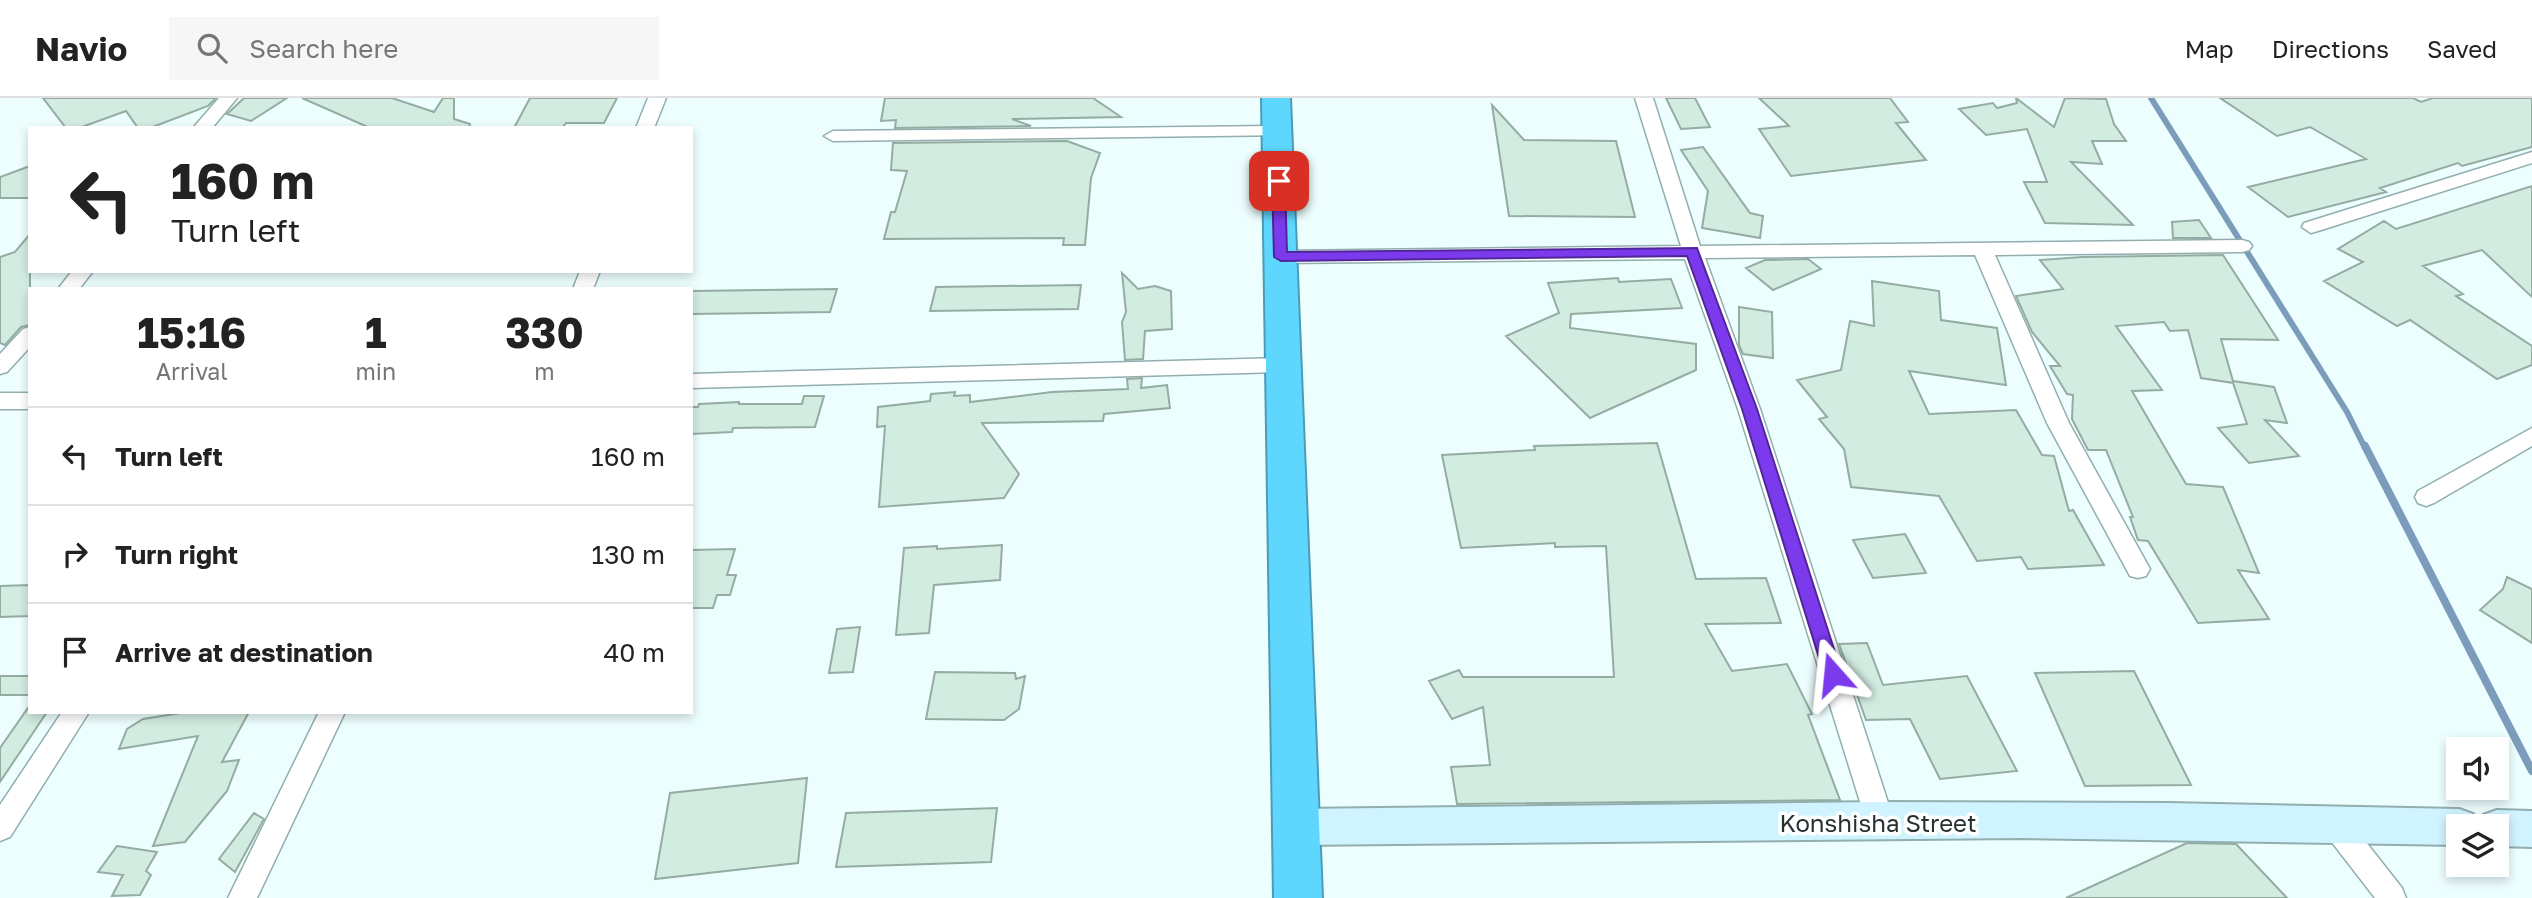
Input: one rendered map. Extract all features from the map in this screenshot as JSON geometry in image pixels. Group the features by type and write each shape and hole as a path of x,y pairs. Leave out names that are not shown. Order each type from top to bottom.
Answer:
{"highway":[{"path":"1276,114 1298,898"}],"street":[{"path":"204,126 228,98"},
{"path":"646,126 657,98"},
{"path":"1644,98 1692,251 1749,409 1880,821"},
{"path":"833,136 1276,114"},
{"path":"2311,227 2532,158"},
{"path":"1281,257 2242,246"},
{"path":"1982,248 2058,423 2138,569"},
{"path":"70,287 81,273"},
{"path":"0,367 28,336"},
{"path":"693,381 1284,365"},
{"path":"0,401 28,401"},
{"path":"2426,497 2532,436"},
{"path":"0,828 75,714"},
{"path":"242,898 331,714"},
{"name":"Konshisha Street","path":"1297,827 1880,821 2334,823 2446,827"},
{"path":"2334,823 2392,898"},
{"path":"2509,828 2532,829"}],"building":[{"path":"43,98 216,98 208,106 155,126 137,126 126,111 85,126 64,126"},
{"path":"244,98 287,98 251,121 227,114"},
{"path":"302,98 392,98 434,112 443,98 454,98 454,119 470,124 470,126 365,126"},
{"path":"530,98 617,98 604,123 515,126"},
{"path":"885,98 1093,98 1121,117 1012,119 1031,126 895,128 896,120 881,121"},
{"path":"1666,98 1695,98 1710,127 1681,129"},
{"path":"1759,98 1890,98 1908,122 1896,123 1926,160 1791,176 1759,129 1789,126"},
{"path":"2016,98 2054,127 2065,98 2106,99 2114,124 2126,141 2092,141 2102,164 2071,162 2133,225 2045,223 2024,182 2047,182 2027,129 1986,135 1959,109 1993,103 1997,108 2017,103"},
{"path":"2220,98 2413,98 2421,102 2433,98 2532,98 2532,147 2462,166 2458,163 2380,188 2386,192 2288,217 2248,187 2366,159 2310,127 2277,136"},
{"path":"1492,105 1524,140 1616,141 1635,217 1509,216"},
{"path":"1067,141 1100,153 1091,178 1085,245 1063,245 1064,238 884,239 907,171 891,170 893,143"},
{"path":"1703,147 1750,213 1763,216 1760,238 1702,228 1708,191 1681,150"},
{"path":"28,167 28,198 0,198 0,177"},
{"path":"2532,186 2532,297 2482,250 2423,266 2463,294 2456,296 2532,346 2532,365 2497,379 2410,320 2397,326 2324,281 2363,262 2338,249 2384,221 2396,229"},
{"path":"2199,220 2211,238 2173,238 2172,222"},
{"path":"28,236 28,325 21,327 5,345 0,343 0,257 15,252"},
{"path":"2223,255 2278,340 2221,339 2233,381 2274,387 2287,423 2265,420 2299,456 2249,463 2218,428 2247,424 2233,383 2201,378 2188,330 2170,331 2164,322 2116,326 2162,390 2132,391 2186,484 2223,487 2259,573 2238,570 2269,619 2198,623 2148,541 2138,540 2130,517 2133,517 2106,450 2088,450 2072,419 2073,395 2067,394 2050,366 2060,366 2032,332 2016,296 2063,289 2040,260"},
{"path":"1808,259 1821,269 1773,290 1746,268 1765,260"},
{"path":"1122,273 1138,289 1155,286 1171,291 1172,329 1145,331 1143,359 1125,360 1122,322 1126,312"},
{"path":"1618,278 1619,282 1671,279 1682,308 1571,314 1570,328 1696,344 1696,370 1590,418 1506,336 1559,313 1548,283"},
{"path":"1872,281 1939,291 1941,320 1997,328 2006,385 1909,371 1929,414 2016,410 2042,455 2054,456 2069,511 2073,510 2104,565 2028,569 2021,557 1977,561 1939,496 1851,487 1844,449 1819,419 1827,417 1797,380 1841,370 1850,321 1874,326"},
{"path":"1081,285 1078,309 930,311 936,287"},
{"path":"837,289 830,312 693,314 693,291"},
{"path":"1739,307 1772,312 1773,358 1743,354 1739,345"},
{"path":"1142,378 1141,388 1167,385 1170,408 1104,414 1103,421 982,423 1019,474 1004,498 879,507 885,426 877,427 878,407 930,401 931,394 955,392 954,396 970,395 970,402 1052,392 1128,389 1127,379"},
{"path":"804,396 824,396 815,427 733,428 732,432 693,434 693,407 698,407 699,404 802,404"},
{"path":"1657,443 1696,579 1766,578 1781,623 1705,624 1732,671 1787,664 1812,714 1808,715 1840,800 1457,804 1451,767 1490,765 1483,707 1452,719 1429,681 1459,670 1463,677 1614,677 1606,546 1555,547 1555,543 1461,548 1442,455 1535,450 1534,446"},
{"path":"1905,534 1926,573 1873,578 1853,540"},
{"path":"1002,545 1000,580 934,585 929,633 896,635 904,548"},
{"path":"735,549 727,575 736,575 730,595 717,595 713,608 693,608 693,550"},
{"path":"2507,577 2532,589 2532,643 2480,610 2503,589"},
{"path":"28,585 28,616 0,617 0,586"},
{"path":"860,627 853,672 829,673 837,629"},
{"path":"1867,643 1883,685 1967,676 2017,771 1940,779 1910,719 1866,720 1839,644"},
{"path":"2134,671 2191,785 2085,786 2035,673"},
{"path":"935,672 1015,673 1016,679 1025,676 1019,709 1004,720 926,719"},
{"path":"0,676 28,676 28,695 0,695"},
{"path":"28,708 28,714 46,714 0,782 0,748"},
{"path":"174,714 248,714 222,762 239,760 227,791 185,842 153,846 198,736 119,749 127,729 143,719"},
{"path":"807,778 798,863 655,879 670,793"},
{"path":"997,808 991,862 836,867 846,813"},
{"path":"254,813 264,819 235,872 219,859"},
{"path":"2187,843 2236,844 2287,898 2066,898"},
{"path":"117,846 157,852 146,871 151,875 140,895 112,896 123,875 98,872"}],"waterway":[{"path":"2151,98 2347,412 2365,448"},
{"path":"2365,446 2532,771"}],"route":[{"path":"1279,181 1281,257 1692,251 1749,409 1833,674"}]}
